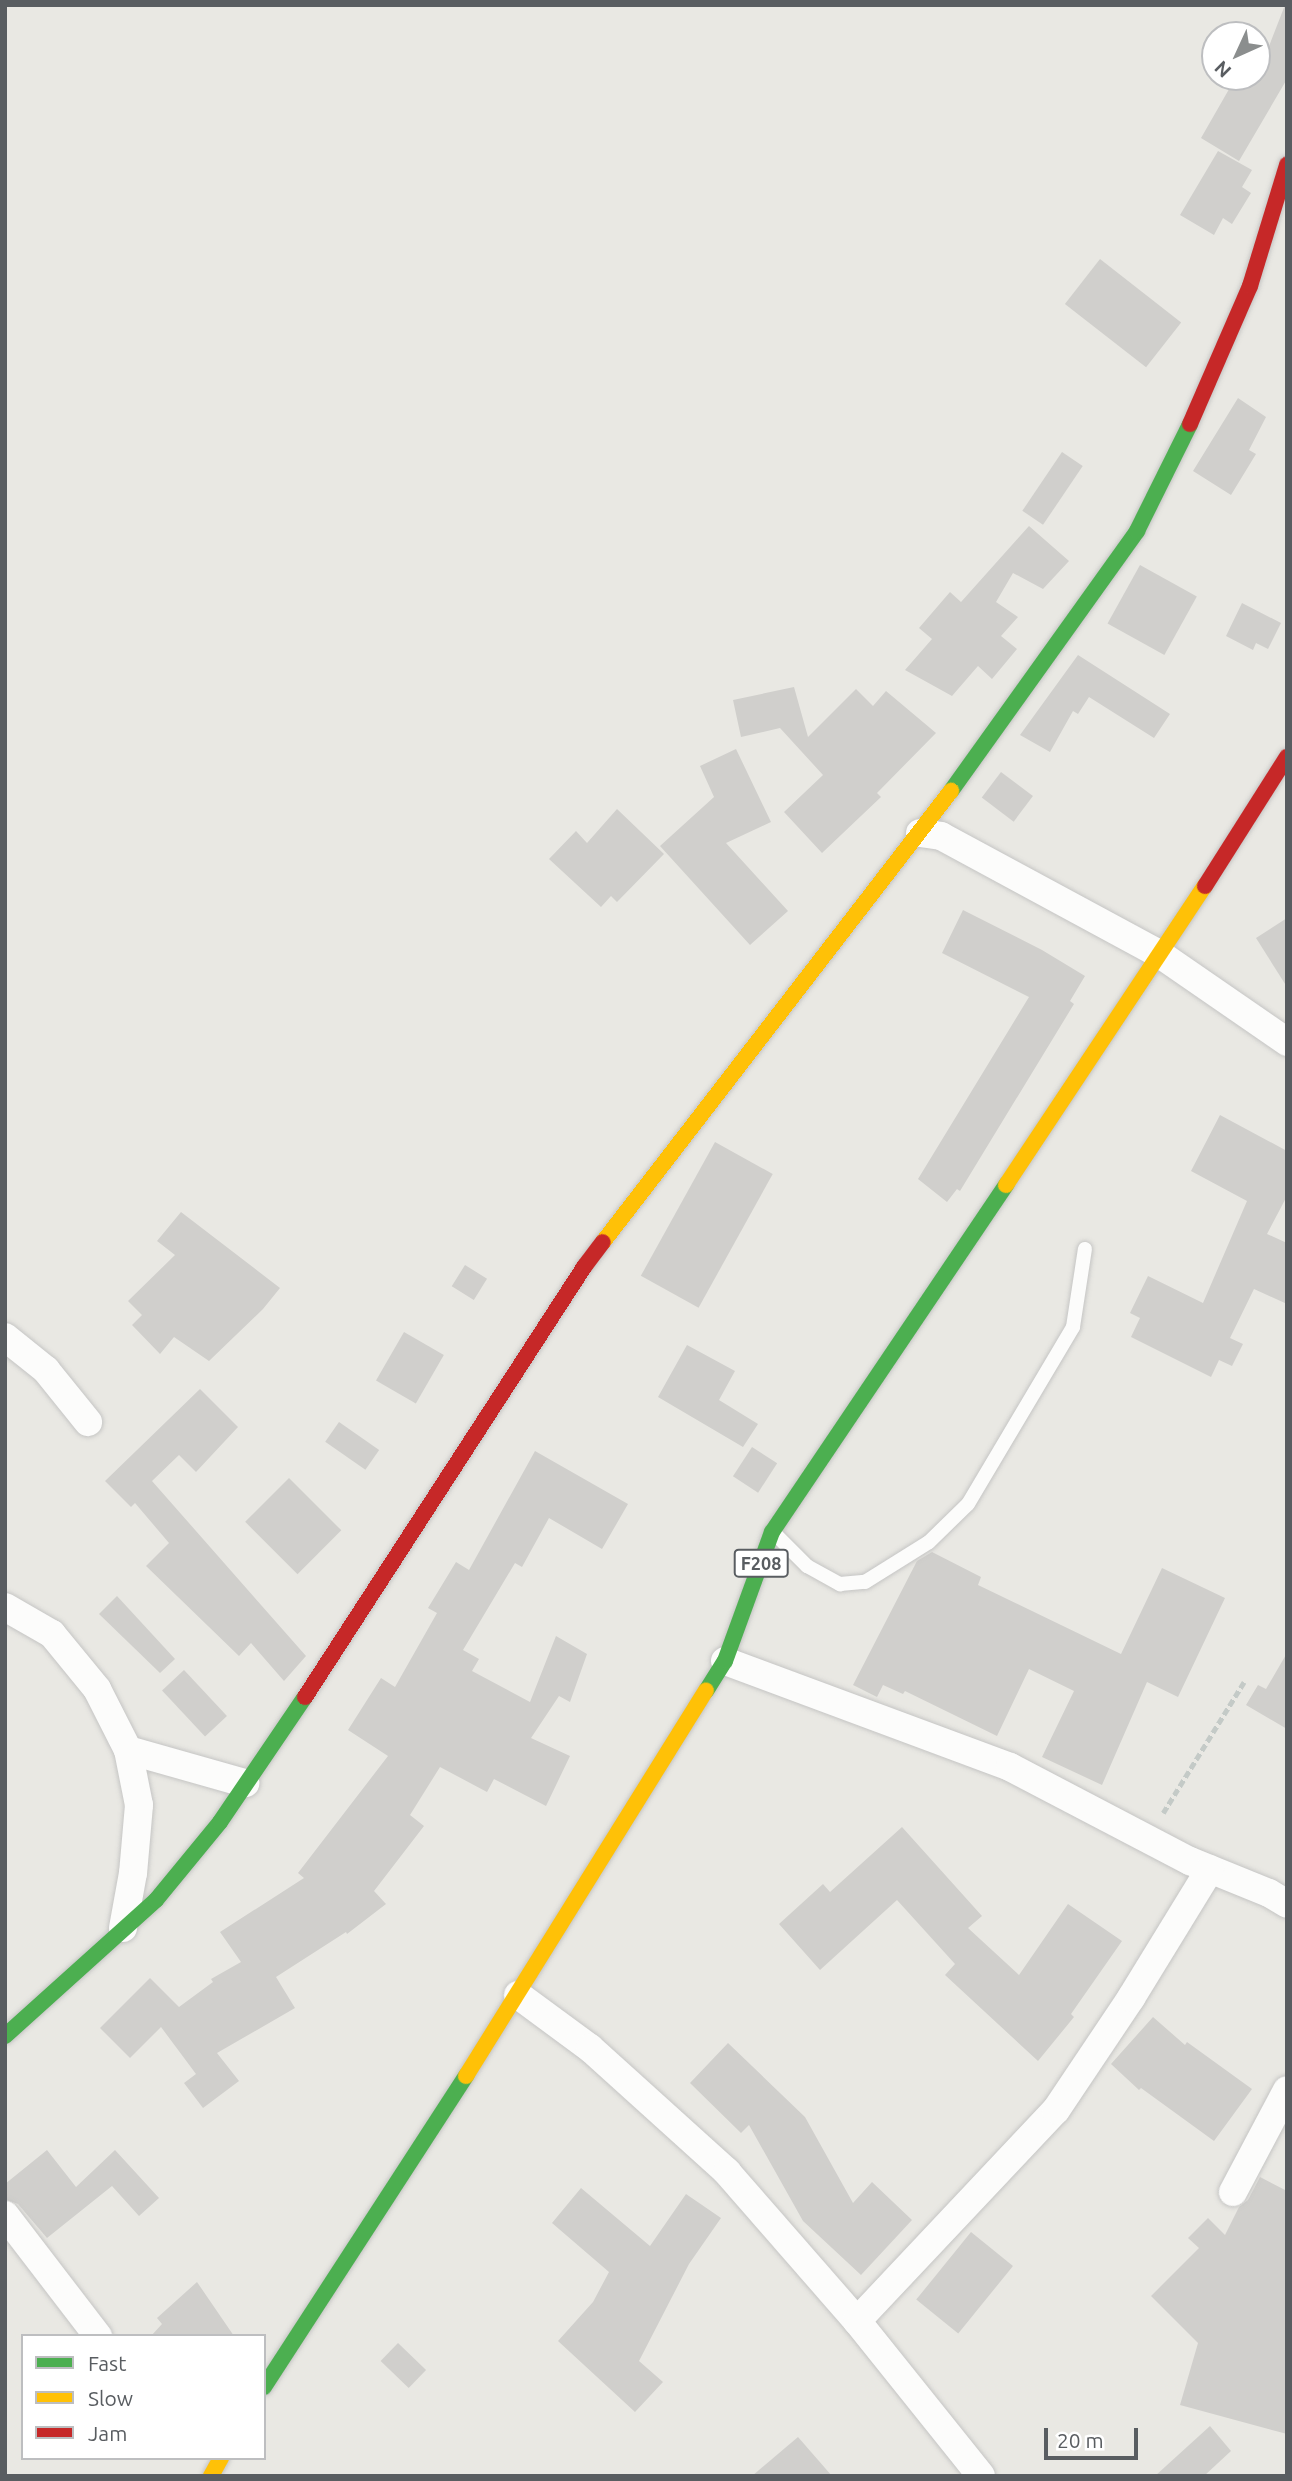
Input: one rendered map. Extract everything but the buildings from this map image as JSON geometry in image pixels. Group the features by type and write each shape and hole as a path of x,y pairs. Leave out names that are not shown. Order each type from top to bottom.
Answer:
{"street":[{"path":"5,2036 156,1900 220,1822 270,1751 584,1267 920,833 1059,644 1137,531 1213,376 1250,286 1287,165"},
{"name":"F208","path":"267,2379 518,1996 725,1661 772,1532 1161,955 1287,757"},
{"path":"920,833 941,836 1161,955 1287,1042"},
{"path":"5,1337 46,1370 88,1422"},
{"path":"5,1607 52,1634 97,1689 128,1750 139,1805 133,1873 123,1928"},
{"path":"725,1661 1010,1767 1210,1869 1269,1893 1287,1904"},
{"path":"128,1750 245,1783"},
{"path":"858,2321 1056,2110 1131,1998 1210,1869"},
{"path":"518,1996 590,2048 727,2172 858,2321 981,2476"},
{"path":"1233,2192 1287,2090"},
{"path":"5,2216 97,2334"},
{"path":"211,2476 220,2460"}],"lane":[{"path":"772,1532 807,1566 840,1584 865,1582 929,1542 968,1504 1073,1327 1085,1249"}],"path":[{"path":"1148,1838 1244,1682"}],"traffic: fast":[{"path":"951,791 1137,531 1190,424"},
{"path":"706,1691 725,1661 772,1532 1006,1185"},
{"path":"5,2036 156,1900 220,1822 305,1697"},
{"path":"266,2384 466,2076"}],"traffic: slow":[{"path":"603,1242 951,791"},
{"path":"1006,1185 1205,886"},
{"path":"466,2076 706,1691"},
{"path":"211,2476 220,2460"}],"traffic: jam":[{"path":"1190,424 1250,286 1287,165"},
{"path":"1205,886 1287,757"},
{"path":"305,1697 584,1267 603,1242"}]}
